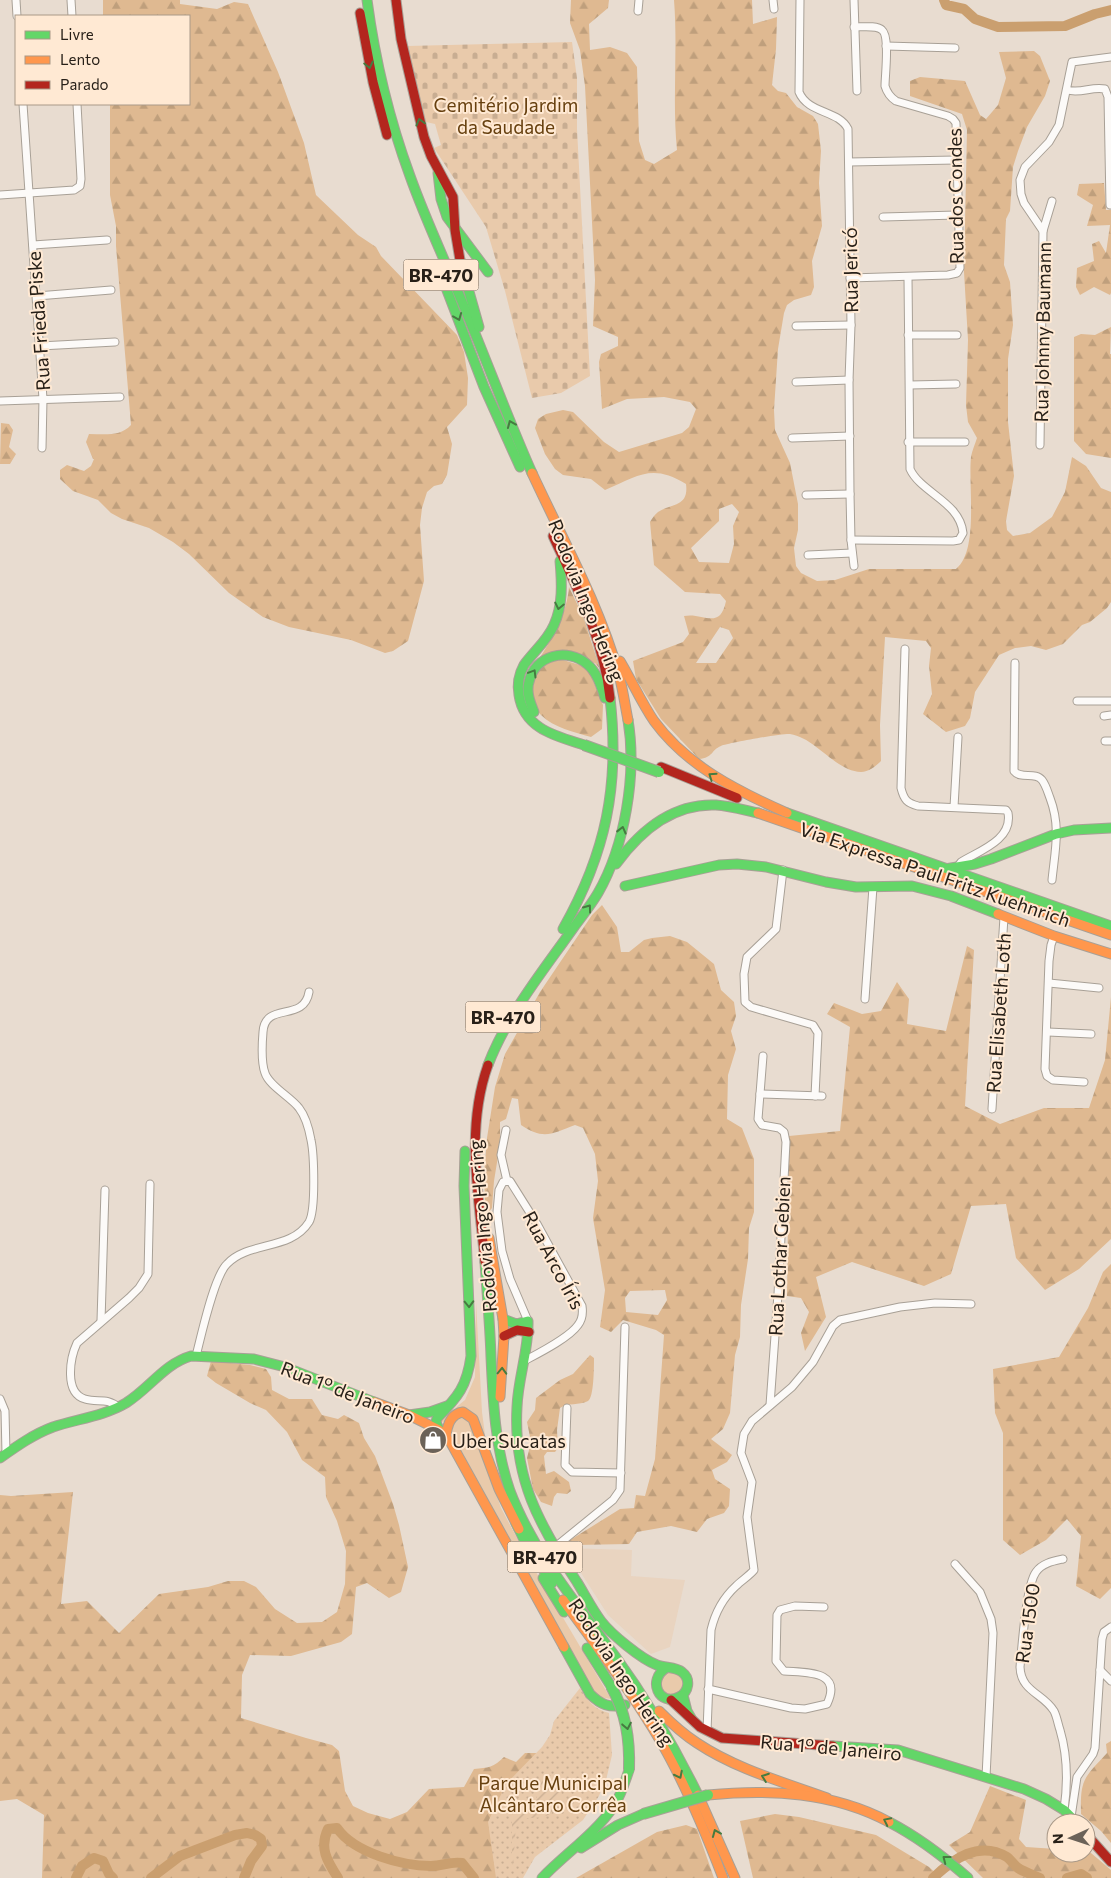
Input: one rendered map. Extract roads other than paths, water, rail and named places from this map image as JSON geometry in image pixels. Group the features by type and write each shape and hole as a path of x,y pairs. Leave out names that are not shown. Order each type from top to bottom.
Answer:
{"main road":[{"name":"Rodovia Ingo Hering","path":"357,0 367,57 381,114 410,198 488,395 576,587 602,654 609,686 614,743 606,818 590,878 569,919 497,1028 482,1065 469,1106 465,1151 491,1441 499,1478 526,1544 660,1741 690,1796 723,1878"},
{"name":"Rodovia Ingo Hering","path":"367,0 381,80 399,145 428,222 522,450 580,572 607,638 622,683 628,710 632,745 626,810 615,857 607,876 597,894 511,1018 487,1067 477,1101 473,1144 475,1181 489,1313 496,1419 502,1458 510,1487 526,1526 562,1584 630,1677 681,1758 706,1808 735,1878"},
{"path":"396,0 401,39 411,86 424,137 437,168 442,205 455,230 482,260 488,272"},
{"path":"455,230 460,260 478,320 489,371"},
{"path":"460,260 466,253 476,253"},
{"path":"548,525 563,581 561,603 551,632 521,672 518,684 522,707 537,726 552,734 584,743 723,793 787,813"},
{"path":"607,638 658,726 674,745 716,779 787,813"},
{"path":"584,743 554,730 541,720 530,704 527,688 528,681 534,669 547,658 568,655 580,658 588,664 596,675 603,693 614,743"},
{"path":"660,770 758,813"},
{"path":"607,876 632,841 663,817 677,811 711,805 758,813"},
{"name":"Via Expressa Paul Fritz Kuehnrich","path":"758,813 1111,935"},
{"name":"Via Expressa Paul Fritz Kuehnrich","path":"787,813 1111,926"},
{"path":"944,869 974,864 998,857 1056,834 1074,830 1111,828"},
{"path":"625,886 719,865 737,864 783,870 836,884 873,887 900,885 918,887 951,896 1054,936 1111,954"},
{"path":"465,1151 464,1186 471,1356 465,1387 458,1397 437,1418 436,1426 442,1434 453,1415 467,1414 473,1419 507,1512 519,1529"},
{"path":"478,1206 492,1252 503,1320 504,1336 500,1407 496,1419"},
{"path":"503,1320 516,1324 528,1321 529,1332 518,1390 517,1418 520,1459 525,1484 535,1512 554,1548 606,1627 648,1661 666,1668 676,1668 684,1673 687,1687 683,1696 687,1711 694,1723"},
{"path":"504,1336 516,1330 529,1332"},
{"name":"Rua 1º de Janeiro","path":"3,1456 41,1432 60,1425 98,1416 118,1407 133,1398 172,1362 196,1356 265,1361 409,1415 442,1434 461,1458 590,1694 600,1704 608,1707 625,1705"},
{"path":"409,1415 430,1412 449,1406"},
{"path":"526,1544 557,1603 611,1686 625,1713 629,1731 629,1770 621,1795 606,1818 560,1859 543,1878"},
{"path":"648,1661 653,1689 670,1700 683,1696"},
{"path":"653,1689 660,1672 666,1668"},
{"path":"630,1677 671,1723 708,1751 746,1770 869,1812 900,1827 929,1846 965,1875"},
{"name":"Rua 1º de Janeiro","path":"670,1700 694,1723 714,1735 809,1745 898,1750 1024,1789 1046,1799 1065,1813"},
{"path":"543,1878 594,1839 643,1814 708,1796 727,1793 781,1792 827,1798"},
{"path":"1096,1845 1111,1862"}],"street":[{"path":"16,0 17,15"},
{"path":"71,0 72,15"},
{"path":"638,11 639,0"},
{"path":"773,0 774,9"},
{"name":"Rua Jericó","path":"800,0 799,92 807,104 846,125 848,129 851,325 849,380 850,494 851,540 854,566"},
{"path":"854,0 856,91"},
{"path":"854,27 882,29 885,33 886,46 955,48"},
{"name":"Rua dos Condes","path":"850,278 948,276 957,272 960,268 957,215 956,123 953,119 896,101 886,92 886,46"},
{"name":"Rua Johnny Baumann","path":"1040,445 1043,231 1024,203 1020,180 1025,167 1049,142 1059,125 1072,62 1111,57"},
{"path":"1067,90 1076,92 1100,88 1105,89 1108,97 1110,204"},
{"name":"Rua Frieda Piske","path":"23,105 43,398 42,448"},
{"path":"0,195 74,190 80,186 77,105"},
{"path":"849,162 956,160"},
{"path":"1043,231 1052,201"},
{"path":"883,217 957,215"},
{"path":"33,245 107,240"},
{"path":"851,540 953,541 959,540 963,533 960,520 939,496 912,474 910,468 908,442 910,385 908,278"},
{"path":"37,296 111,290"},
{"path":"796,326 851,325"},
{"path":"908,335 957,335"},
{"path":"40,346 115,342"},
{"path":"796,382 849,380"},
{"path":"910,385 956,384"},
{"path":"0,401 43,398 120,397"},
{"path":"792,438 850,436"},
{"path":"908,442 965,442"},
{"path":"806,495 850,494"},
{"path":"808,555 852,553"},
{"path":"905,650 903,798 908,803 918,806 1006,810 1009,816 1008,827 1004,834 994,843 962,861 958,866"},
{"path":"1015,663 1014,771 1019,775 1037,776 1042,780 1056,815 1052,880"},
{"path":"1077,701 1111,700"},
{"path":"954,807 958,737"},
{"path":"763,1056 760,1094 819,1096 818,1033 813,1025 751,1008 745,1002 744,974 747,957 776,929 783,870"},
{"path":"865,999 873,887"},
{"name":"Rua Elisabeth Loth","path":"992,1109 1004,917"},
{"path":"1054,936 1051,945 1045,1069 1047,1076 1054,1080 1084,1082"},
{"path":"1049,983 1099,988"},
{"path":"196,1356 218,1278 225,1265 237,1255 297,1235 310,1221 314,1204 312,1141 307,1122 299,1107 266,1075 263,1030 266,1021 272,1015 304,1006 308,1001 309,992"},
{"path":"1048,1032 1090,1034"},
{"name":"Rua Lothar Gebien","path":"760,1094 758,1119 762,1125 779,1128 784,1132 786,1142 770,1405"},
{"path":"506,1130 501,1155 507,1181"},
{"name":"Rua Arco Íris","path":"524,1361 578,1326 583,1317 582,1306 537,1224 510,1181 507,1181 503,1182 499,1190 498,1222 502,1251 507,1270 528,1321"},
{"path":"118,1407 108,1400 86,1399 79,1396 75,1391 71,1377 73,1352 77,1343 140,1288 148,1274 150,1184"},
{"path":"101,1322 106,1190"},
{"path":"707,1731 711,1630 714,1619 734,1587 754,1570 747,1517 752,1482 743,1459 741,1445 747,1427 798,1381 813,1362 833,1326 840,1320 900,1307 935,1303 971,1304"},
{"path":"554,1548 613,1500 620,1490 625,1327"},
{"path":"0,1400 5,1411 3,1456"},
{"path":"567,1408 565,1465 568,1469 572,1472 621,1473"},
{"name":"Rua 1500","path":"1063,1559 1047,1563 1036,1571 1029,1588 1020,1677 1024,1684 1050,1707 1056,1717 1067,1759 1066,1791 1070,1813"},
{"path":"955,1564 980,1592 991,1619 986,1778"},
{"path":"708,1689 791,1708 805,1709 827,1704 831,1686 828,1679 820,1674 784,1670 776,1662 777,1615 780,1610 795,1606 824,1607"},
{"path":"1071,1813 1074,1786 1077,1777 1096,1748 1102,1639 1104,1632 1111,1628"},
{"path":"1100,1670 1111,1681"}],"waterway":[{"path":"944,0 946,5 964,9 975,19 998,27 1065,26 1111,10"},
{"path":"338,1878 324,1848 328,1829 337,1828 355,1844 393,1861 431,1866 462,1863 474,1878"},
{"path":"151,1878 180,1856 235,1835 247,1833 261,1839 262,1846 251,1861 244,1878"},
{"path":"933,1878 949,1864 967,1854 986,1850 997,1852 1007,1857 1018,1868 1040,1878"},
{"path":"76,1878 82,1866 94,1858 103,1861 113,1878"},
{"path":"1067,1878 1081,1874 1087,1878"}],"place":[{"name":"Uber Sucatas","path":"433,1440"}],"park label":[{"name":"Cemitério Jardim da Saudade","path":"506,115"},
{"name":"Parque Municipal Alcântaro Corrêa","path":"553,1793"}]}
